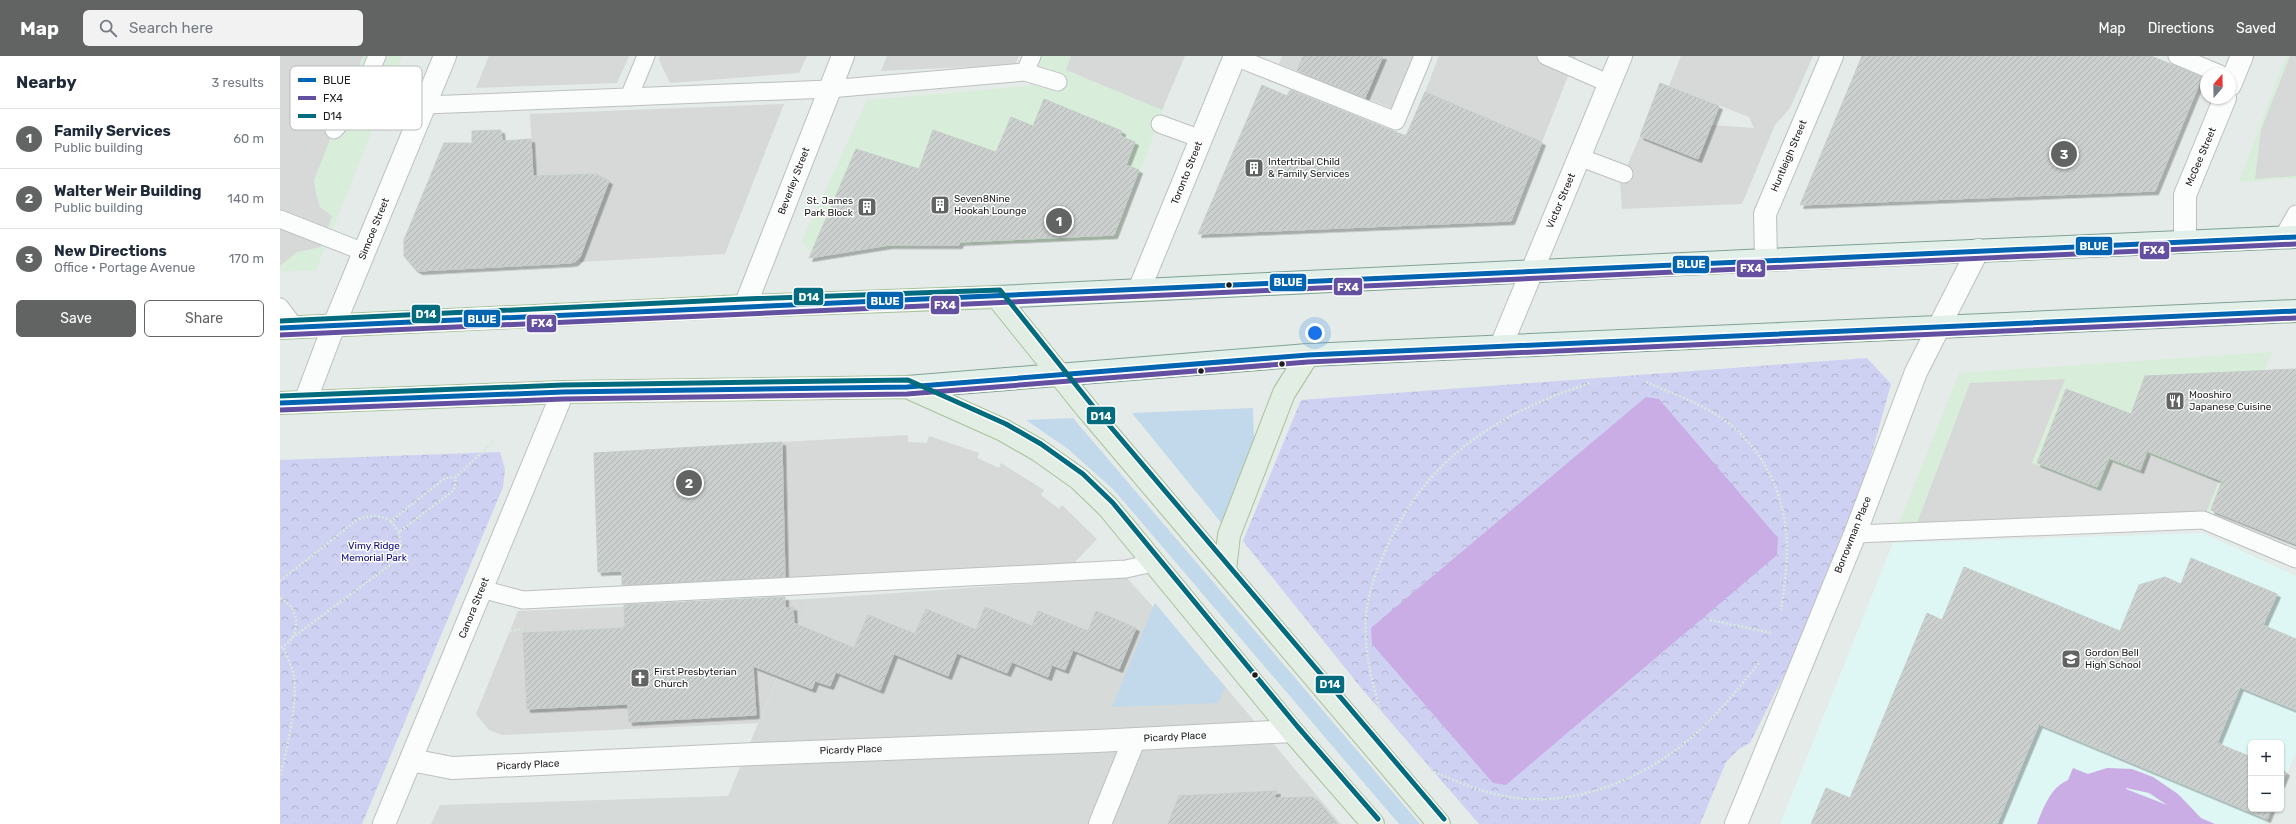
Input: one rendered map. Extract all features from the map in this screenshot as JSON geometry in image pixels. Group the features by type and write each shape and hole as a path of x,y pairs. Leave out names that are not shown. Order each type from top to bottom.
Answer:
{"highway":[{"path":"287,327 745,306 997,297 1060,376 1439,824"},
{"path":"1225,570 1230,535 1275,415 1284,393 1308,354"},
{"path":"280,403 564,392 908,387 1003,430 1038,450 1079,480 1108,507 1292,731 1373,824"}],"main road":[{"path":"997,297 1978,250 2290,237"},
{"path":"908,387 1060,376 1308,354 2296,311"}],"street":[{"name":"Simcoe Street","path":"422,112 445,56"},
{"name":"Beverley Street","path":"745,306 843,56"},
{"name":"Toronto Street","path":"1139,290 1235,56"},
{"name":"Victor Street","path":"1501,346 1621,56"},
{"name":"Huntleigh Street","path":"1766,260 1765,214 1832,56"},
{"name":"McGee Street","path":"2235,68 2242,56"},
{"name":"McGee Street","path":"2185,241 2185,195 2219,104"},
{"name":"Simcoe Street","path":"305,402 334,325 415,130"},
{"name":"Borrowman Place","path":"1736,824 1855,534 1916,372 1978,250"},
{"name":"Canora Street","path":"384,824 564,392"},
{"name":"Picardy Place","path":"411,760 452,768 754,754 1134,740 1292,731"},
{"path":"1100,824 1134,740"}],"lane":[{"path":"373,66 377,56"},
{"path":"628,97 646,56"},
{"path":"1025,72 1032,56"},
{"path":"1235,56 1396,121 1423,56"},
{"path":"1546,56 1610,84"},
{"path":"2177,56 2200,68"},
{"path":"425,105 829,90 1025,72 1058,82"},
{"path":"1160,124 1201,139"},
{"path":"1579,157 1624,174"},
{"path":"2290,237 2296,214"},
{"path":"280,219 364,252"},
{"path":"280,307 287,327"},
{"path":"1855,534 2203,520 2296,559"},
{"path":"481,589 523,600 1126,570 1153,563"}],"path":[{"path":"1646,382 1695,403 1725,420 1744,436 1766,465 1780,502 1786,525 1787,556 1781,610"},
{"path":"1382,718 1368,662 1366,617 1374,578 1401,518 1441,466 1474,438 1531,405 1590,383"},
{"path":"399,532 454,490 456,477 495,440"},
{"path":"391,522 445,478 456,477"},
{"path":"280,581 357,520 368,516 377,515 391,522 399,532 401,546 390,565 292,638 281,648 294,675 295,688 293,711 280,775"},
{"path":"280,598 292,606 295,614 296,630 292,638"},
{"path":"1710,620 1772,634"},
{"path":"510,631 523,629"},
{"path":"1428,769 1488,793 1511,798 1536,799 1562,797 1610,785 1654,764 1688,740 1706,724 1760,662"}],"shaded area":[{"path":"280,56 402,56 398,66 290,66 290,130 372,130 316,270 280,272"},
{"path":"280,56 363,56 359,66 290,66 290,130 334,130 314,180 320,207 332,216 321,247 297,252 280,266"},
{"path":"489,56 629,56 617,83 476,88"},
{"path":"660,56 807,56 799,73 670,83 659,60"},
{"path":"887,56 1019,56 1015,65 881,71"},
{"path":"1042,56 1183,56 1115,239 808,250 802,240 867,100 1029,86"},
{"path":"1071,56 1185,56 1162,110 1066,70"},
{"path":"1282,56 1418,56 1393,109 1279,64"},
{"path":"1439,56 1576,56 1542,142 1425,92"},
{"path":"1681,56 1813,56 1790,108 1775,125 1742,204 1622,209 1620,182 1640,136 1698,159 1712,125 1754,128 1749,117 1669,86"},
{"path":"2286,56 2296,56 2296,178 2239,182"},
{"path":"2290,56 2296,56 2296,176 2255,179 2261,130"},
{"path":"784,104 725,254 579,262 609,182 596,174 533,176 530,114"},
{"path":"2272,352 2209,514 1898,526 1959,373"},
{"path":"2065,379 2032,463 2101,491 2111,461 2141,473 2148,455 2219,481 2203,520 1914,531 1970,383"},
{"path":"1646,397 1659,399 1778,538 1777,555 1506,785 1493,783 1372,644 1371,628"},
{"path":"1253,408 1254,439 1223,525 1132,413"},
{"path":"1073,418 1420,824 1399,824 1114,490 1068,449 1026,420"},
{"path":"908,435 908,442 927,443 929,436 979,453 977,458 999,468 1001,463 1044,490 1041,495 1059,509 1062,505 1097,539 1076,561 1078,572 784,586 782,442"},
{"name":"Gordon Bell High School","path":"2203,533 2296,576 2296,753 2284,780 2284,740 2248,740 2248,812 2271,812 2265,824 1780,824 1893,543"},
{"path":"1126,577 1218,678 1341,824 431,824 440,805 728,796 810,599"},
{"name":"First Presbyterian Church","path":"810,599 758,723 502,735 489,730 476,714 518,611"},
{"path":"1155,603 1225,687 1218,703 1112,707"},
{"path":"2073,768 2088,774 2107,768 2132,769 2153,777 2178,794 2201,818 2215,824 2037,824 2052,793 2062,783 2068,780","holes":["2126,788 2149,793 2167,805"]}],"green space":[{"path":"1867,358 1891,384 1843,557 1750,743 1739,749 1726,762 1700,824 1479,824 1362,689 1243,541 1301,400"},
{"name":"Vimy Ridge Memorial Park","path":"500,452 505,469 503,487 362,824 280,824 280,460"}],"building":[{"path":"1303,56 1383,56 1365,98 1297,71"},
{"path":"1862,56 2151,56 2200,76 2200,82 2155,191 1800,205"},
{"path":"1660,83 1719,106 1698,159 1640,136"},
{"path":"1262,85 1287,96 1290,90 1406,136 1425,92 1542,142 1511,221 1198,234"},
{"path":"1044,99 1122,131 1121,136 1135,142 1126,165 1139,170 1114,235 960,242 959,245 889,245 809,258 856,149 919,169 933,130 996,152 1011,117 1033,126"},
{"path":"501,130 502,141 531,139 533,176 596,174 609,181 580,257 575,262 570,263 419,271 414,268 404,256 404,240 444,143 472,143 472,131"},
{"path":"2296,369 2296,544 2211,510 2222,481 2147,451 2140,470 2109,458 2097,487 2037,463 2066,389 2131,414 2145,376"},
{"path":"782,442 785,577 622,585 622,571 598,572 594,453"},
{"path":"2191,558 2277,594 2263,625 2296,639 2296,710 2240,687 2217,743 2248,756 2248,811 2039,724 1997,824 1811,824 1826,788 1850,798 1927,613 1942,620 1964,567 2120,631 2139,585 2165,577 2181,584"},
{"path":"785,597 785,608 793,607 794,623 854,648 868,615 915,634 926,609 976,630 985,607 1032,626 1038,611 1088,631 1096,611 1136,628 1119,669 1073,650 1065,670 1052,665 1048,677 1012,662 1007,673 957,653 948,676 894,654 880,690 836,672 830,686 815,681 812,689 753,666 756,715 629,722 628,704 527,709 523,633 625,628 624,605"},
{"path":"1277,791 1274,798 1313,797 1336,824 1168,824 1179,796"},
{"path":"2250,812 2270,812 2267,819"}],"transit line":[{"name":"BLUE","path":"280,328 2296,237"},
{"name":"FX4","path":"280,335 2296,244"},
{"name":"D14","path":"280,321 745,299 1000,290 1092,405 1444,819"},
{"name":"BLUE","path":"280,403 563,392 907,387 1308,355 2296,311"},
{"name":"FX4","path":"280,410 563,399 907,394 1308,362 2296,318"},
{"name":"D14","path":"280,396 563,385 908,380 1006,424 1041,444 1083,474 1113,503 1297,726 1378,819"}],"place":[{"name":"New Directions","path":"2064,154"},
{"name":"Intertribal Child & Family Services","path":"1254,168"},
{"name":"Seven8Nine Hookah Lounge","path":"940,205"},
{"name":"St. James Park Block","path":"867,207"},
{"name":"Family Services","path":"1059,221"},
{"name":"Mooshiro Japanese Cuisine","path":"2175,401"},
{"name":"Walter Weir Building","path":"689,483"},
{"name":"Gordon Bell High School","path":"2071,659"},
{"name":"First Presbyterian Church","path":"640,678"}]}
